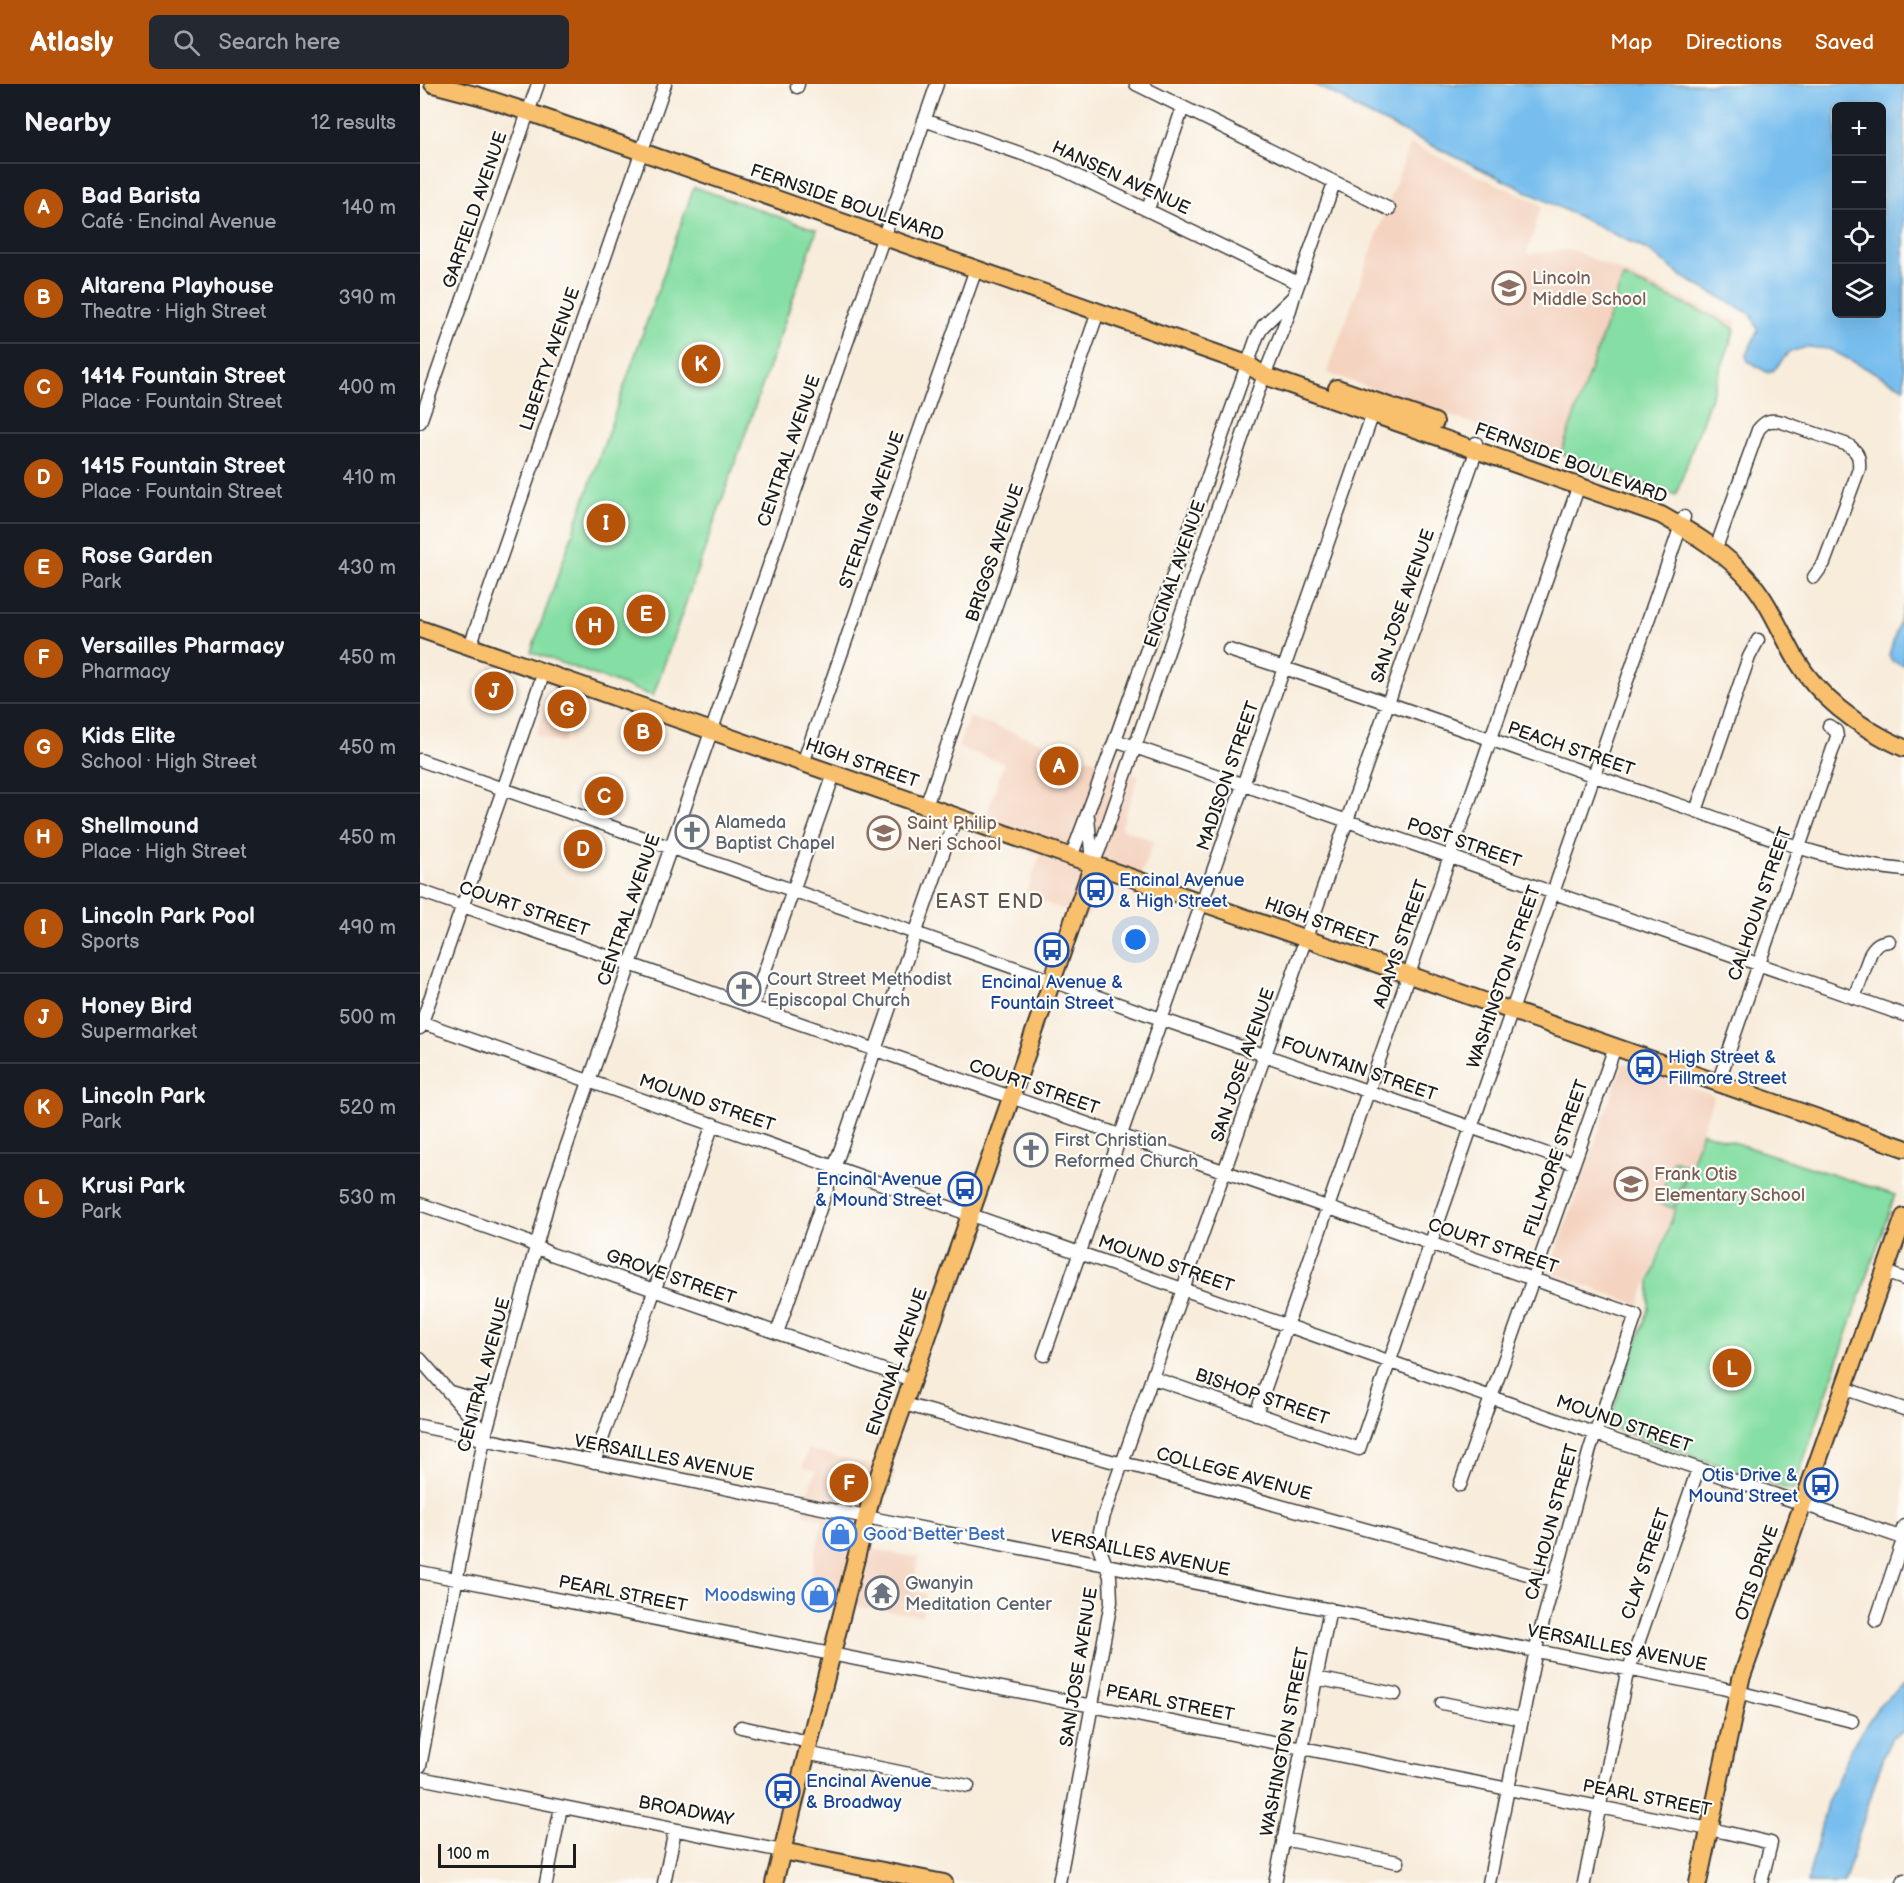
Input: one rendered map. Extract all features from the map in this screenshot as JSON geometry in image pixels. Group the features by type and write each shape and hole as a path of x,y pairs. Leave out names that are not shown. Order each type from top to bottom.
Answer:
{"main road":[{"name":"FERNSIDE BOULEVARD","path":"433,84 528,112 1247,364 1452,428 1476,445 1682,522"},
{"name":"FERNSIDE BOULEVARD","path":"1267,370 1390,419 1476,445 1663,508 1741,558 1771,595 1806,656 1824,681 1863,716 1904,737"},
{"path":"1390,419 1400,417 1424,424 1433,422"},
{"name":"FERNSIDE BOULEVARD","path":"1718,544 1768,606 1800,666 1832,703 1857,723 1904,748"},
{"name":"HIGH STREET","path":"420,629 1904,1148"},
{"name":"ENCINAL AVENUE","path":"774,1883 866,1517 969,1215 1093,864"},
{"name":"OTIS DRIVE","path":"1698,1883 1738,1691 1801,1505 1904,1217"},
{"name":"BROADWAY","path":"782,1851 944,1883"}],"street":[{"name":"GARFIELD AVENUE","path":"420,422 538,84"},
{"name":"LIBERTY AVENUE","path":"470,646 665,84"},
{"name":"CENTRAL AVENUE","path":"420,1766 484,1439 552,1188 936,84"},
{"path":"1136,84 1389,209"},
{"path":"1148,209 1183,107"},
{"name":"HANSEN AVENUE","path":"924,120 1054,165 1298,283"},
{"name":"ENCINAL AVENUE","path":"1093,864 1334,183"},
{"name":"STERLING AVENUE","path":"803,763 976,269"},
{"name":"ENCINAL AVENUE","path":"1071,856 1088,816 1247,364 1263,326 1294,296"},
{"name":"BRIGGS AVENUE","path":"926,806 1098,312"},
{"name":"MADISON STREET","path":"1044,1355 1373,413"},
{"path":"1718,544 1758,430 1764,423 1773,420 1782,422 1848,444 1856,450 1860,458 1859,469 1824,563 1814,577"},
{"name":"SAN JOSE AVENUE","path":"1059,1883 1111,1602 1112,1587 1099,1547 1100,1531 1476,445"},
{"name":"ADAMS STREET","path":"1256,1414 1579,485"},
{"name":"WASHINGTON STREET","path":"1359,1449 1682,522"},
{"path":"1157,621 1176,628"},
{"path":"1696,811 1749,657 1758,640"},
{"name":"PEACH STREET","path":"1229,651 1388,704 1799,848 1860,865 1904,870"},
{"path":"421,1024 544,672"},
{"name":"CALHOUN STREET","path":"1718,1083 1799,848 1833,732"},
{"name":"POST STREET","path":"1115,740 1904,1015"},
{"name":"FOUNTAIN STREET","path":"420,759 1573,1163"},
{"path":"752,1007 834,774"},
{"path":"777,1333 956,816"},
{"name":"ENCINAL AVENUE","path":"1088,816 1093,864"},
{"name":"COURT STREET","path":"420,891 1636,1315"},
{"path":"1854,998 1870,952 1881,942 1889,940"},
{"name":"MOUND STREET","path":"421,1024 1801,1505 1902,1532"},
{"name":"FILLMORE STREET","path":"1461,1485 1615,1047"},
{"path":"594,1462 713,1124"},
{"name":"GROVE STREET","path":"420,1204 523,1240 551,1254 912,1380"},
{"path":"1885,1272 1904,1279"},
{"name":"CALHOUN STREET","path":"1489,1883 1521,1719 1553,1581 1595,1433 1636,1315"},
{"path":"420,1359 476,1423 484,1439"},
{"name":"BISHOP STREET","path":"1153,1378 1359,1449"},
{"path":"1843,1388 1904,1409"},
{"path":"448,1391 479,1399 497,1391"},
{"name":"COLLEGE AVENUE","path":"904,1404 1351,1524 1553,1581"},
{"name":"VERSAILLES AVENUE","path":"420,1426 1738,1691 1852,1721"},
{"name":"CLAY STREET","path":"1584,1883 1628,1669 1698,1469"},
{"path":"1876,1621 1902,1543 1902,1532"},
{"name":"PEARL STREET","path":"420,1572 1709,1829 1771,1844 1761,1883"},
{"name":"WASHINGTON STREET","path":"1275,1883 1330,1609"},
{"path":"1316,1678 1395,1694"},
{"path":"1442,1703 1521,1719"},
{"path":"741,1728 807,1747 968,1786"},
{"name":"BROADWAY","path":"420,1778 782,1851"},
{"path":"546,1883 561,1807"},
{"path":"664,1883 675,1830"},
{"path":"1284,1839 1398,1862"}],"shaded area":[{"name":"Lincoln Middle School","path":"1410,144 1542,205 1527,254 1572,250 1737,322 1676,495 1327,373"},
{"path":"491,665 510,672 496,710 478,704"},
{"path":"553,686 579,695 563,744 536,735"},
{"path":"969,717 1139,776 1121,828 1154,841 1135,889 1104,878 1087,918 1025,896 1040,855 980,834 1004,763 958,748"},
{"name":"Frank Otis Elementary School","path":"1623,1063 1714,1096 1639,1305 1549,1272"},
{"path":"808,1449 896,1472 873,1549 919,1558 912,1591 926,1594 922,1616 806,1598 823,1519 803,1514 816,1471 802,1467"}],"green space":[{"path":"694,187 817,230 653,696 531,652"},
{"path":"1623,277 1718,319 1735,329 1676,495 1561,453"},
{"path":"1702,1132 1895,1195 1793,1491 1607,1426 1649,1309 1650,1281"},
{"path":"1673,1160 1688,1166 1673,1208 1658,1203"}],"water":[{"path":"1313,84 1904,84 1904,388 1829,349 1807,347 1789,352 1774,370 1768,373 1748,361 1746,355 1758,330 1751,314 1686,279 1649,251 1357,109"},
{"path":"598,506 628,516 624,526 595,516"},
{"path":"1904,605 1904,665 1892,661 1889,655"},
{"path":"1904,1684 1904,1731 1892,1737 1883,1757 1844,1883 1807,1883 1827,1803 1854,1743 1879,1705"}],"place":[{"name":"Lincoln Middle School","path":"1509,288"},
{"name":"Lincoln Park","path":"701,364"},
{"name":"Lincoln Park Pool","path":"606,523"},
{"name":"Rose Garden","path":"646,614"},
{"name":"Shellmound","path":"595,626"},
{"name":"Honey Bird","path":"494,691"},
{"name":"Kids Elite","path":"567,709"},
{"name":"Altarena Playhouse","path":"643,732"},
{"name":"Bad Barista","path":"1059,766"},
{"name":"1414 Fountain Street","path":"604,796"},
{"name":"Alameda Baptist Chapel","path":"692,832"},
{"name":"Saint Philip Neri School","path":"884,833"},
{"name":"1415 Fountain Street","path":"583,849"},
{"name":"Encinal Avenue & High Street","path":"1096,890"},
{"name":"Encinal Avenue & Fountain Street","path":"1052,950"},
{"name":"Court Street Methodist Episcopal Church","path":"744,989"},
{"name":"High Street & Fillmore Street","path":"1645,1067"},
{"name":"First Christian Reformed Church","path":"1031,1150"},
{"name":"Frank Otis Elementary School","path":"1631,1184"},
{"name":"Encinal Avenue & Mound Street","path":"965,1189"},
{"name":"Krusi Park","path":"1732,1368"},
{"name":"Versailles Pharmacy","path":"849,1483"},
{"name":"Otis Drive & Mound Street","path":"1821,1485"},
{"name":"Good Better Best","path":"840,1534"},
{"name":"Gwanyin Meditation Center","path":"882,1593"},
{"name":"Moodswing","path":"819,1595"},
{"name":"Encinal Avenue & Broadway","path":"783,1791"}],"district":[{"name":"EAST END","path":"990,902"}]}
